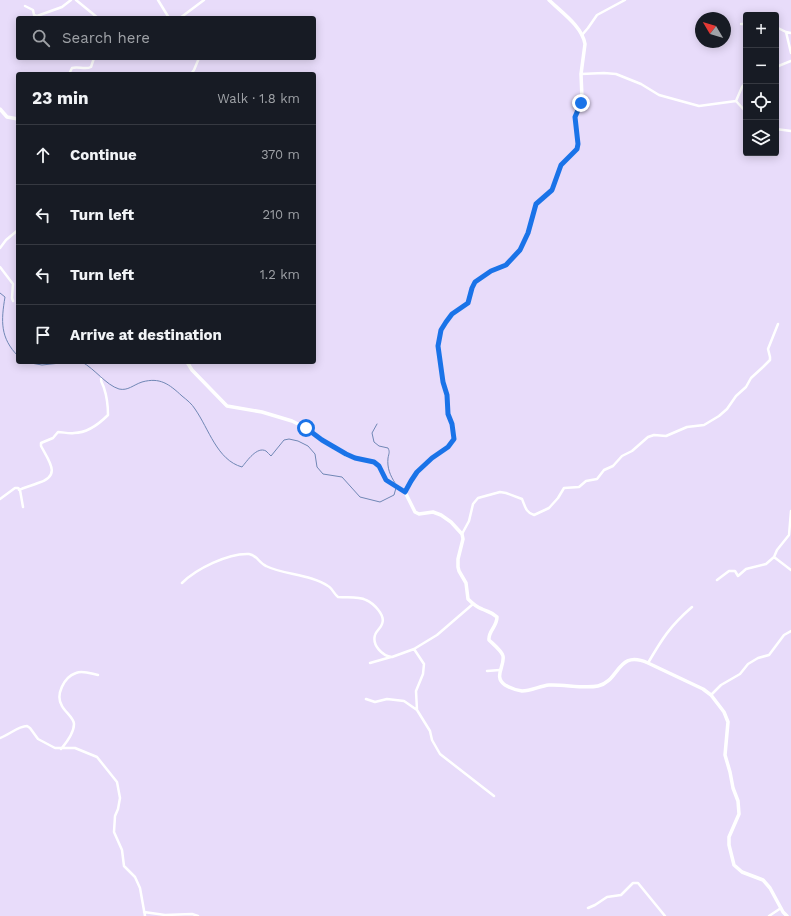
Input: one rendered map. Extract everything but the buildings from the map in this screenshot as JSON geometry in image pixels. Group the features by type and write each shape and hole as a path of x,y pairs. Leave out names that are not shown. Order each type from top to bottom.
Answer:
{"main road":[{"path":"405,492 417,472 432,458 448,447 454,439 452,424 448,414 447,395 443,382 438,346 441,330 452,314 468,303 475,282 491,271 506,265 520,250 528,233 536,204 552,190 561,165 577,149 578,144 575,117 582,98 581,74 585,44 582,35 573,23 549,0"},
{"path":"0,108 7,117 16,119"},
{"path":"189,364 192,370 227,406 262,412 292,421 306,428 340,451 355,458 374,462 379,466 386,480 405,492 415,512 420,514 433,512 441,515 451,522 462,534 463,540 458,559 458,567 466,583 468,599 481,609 492,613 497,617 496,623 488,638 503,656 499,676 504,684 514,690 524,691 548,685 597,686 606,682 622,664 638,659 703,689 711,695 724,712 728,722 725,755 731,782 738,801 739,814 729,837 729,846 734,865 742,872 763,880 770,888 781,912 788,916"}],"street":[{"path":"25,6 33,10 34,15 36,16 62,6 71,0"},
{"path":"75,0 95,16"},
{"path":"158,0 168,16"},
{"path":"183,16 204,0"},
{"path":"582,35 597,15 625,0"},
{"path":"779,28 791,33"},
{"path":"786,32 791,54"},
{"path":"70,72 72,68 75,67 85,69 91,68 93,60"},
{"path":"192,72 198,60"},
{"path":"779,66 791,61"},
{"path":"581,74 604,72 616,74 641,84 659,95 692,105 699,106 736,101"},
{"path":"736,101 742,87 745,84"},
{"path":"736,101 743,109"},
{"path":"779,129 791,130"},
{"path":"0,248 16,232"},
{"path":"0,267 13,284 13,301"},
{"path":"462,534 469,521 473,504 478,498 495,493 506,493 522,499 525,508 534,515 549,508 564,488 579,487 586,481 597,479 604,470 613,466 622,456 632,451 648,437 654,435 666,436 687,427 704,425 720,416 736,396 746,387 751,378 770,360 768,349 778,324"},
{"path":"0,499 15,488 18,488 19,490 45,480 51,476 51,464 41,446 41,443 53,438 58,432 73,434 94,427 108,415 107,397 104,386 101,383 101,379"},
{"path":"19,490 23,507"},
{"path":"717,580 730,571 735,571 738,576 746,569 766,564 774,557 777,550 789,535 791,511"},
{"path":"182,583 190,576 219,560 232,556 249,554 256,556 267,566 328,585 338,597 359,598 369,601 380,612 383,620 382,625 375,633 376,644 381,652 388,657 392,657"},
{"path":"774,557 791,570"},
{"path":"370,663 414,649 447,627 473,604"},
{"path":"648,663 671,626 692,607"},
{"path":"711,695 721,685 740,674 748,664 758,658 769,655 784,635 791,631"},
{"path":"414,649 424,664 423,674 416,692 417,710"},
{"path":"487,670 500,670"},
{"path":"60,749 69,738 74,726 73,720 66,713 59,701 59,695 63,687 67,680 76,673 85,672 98,675"},
{"path":"366,699 375,702 387,699 404,701 417,710 430,731 432,740 440,754 494,796"},
{"path":"0,738 27,726 38,739 55,748 75,748 97,757 117,782 120,798 115,816 114,832 122,850 124,866 135,877 140,888 145,916"},
{"path":"588,908 607,897 622,895 634,883 638,883 665,916"},
{"path":"144,912 165,915 192,914 198,916"},
{"path":"768,916 781,912"}],"waterway":[{"path":"0,293 5,297 3,329 8,343 16,354"},
{"path":"36,364 51,364"},
{"path":"85,364 114,387 119,389 128,388 142,382 154,380 173,388 194,407 214,443 226,458 242,467 256,452 263,450 271,456 284,440 289,439 298,441 308,446 315,454 317,467 323,474 342,477 360,497 380,502 394,495 396,488"},
{"path":"377,424 372,433 374,442 379,446 388,448 388,468 395,483"}],"route":[{"path":"306,428 334,448 355,458 374,462 379,466 386,480 405,492 417,472 453,442 454,432 448,414 447,395 443,382 438,346 441,330 452,314 466,306 475,282 491,271 506,265 520,250 528,233 533,210 537,202 552,190 561,165 577,149 578,136 575,117 581,103"}]}
